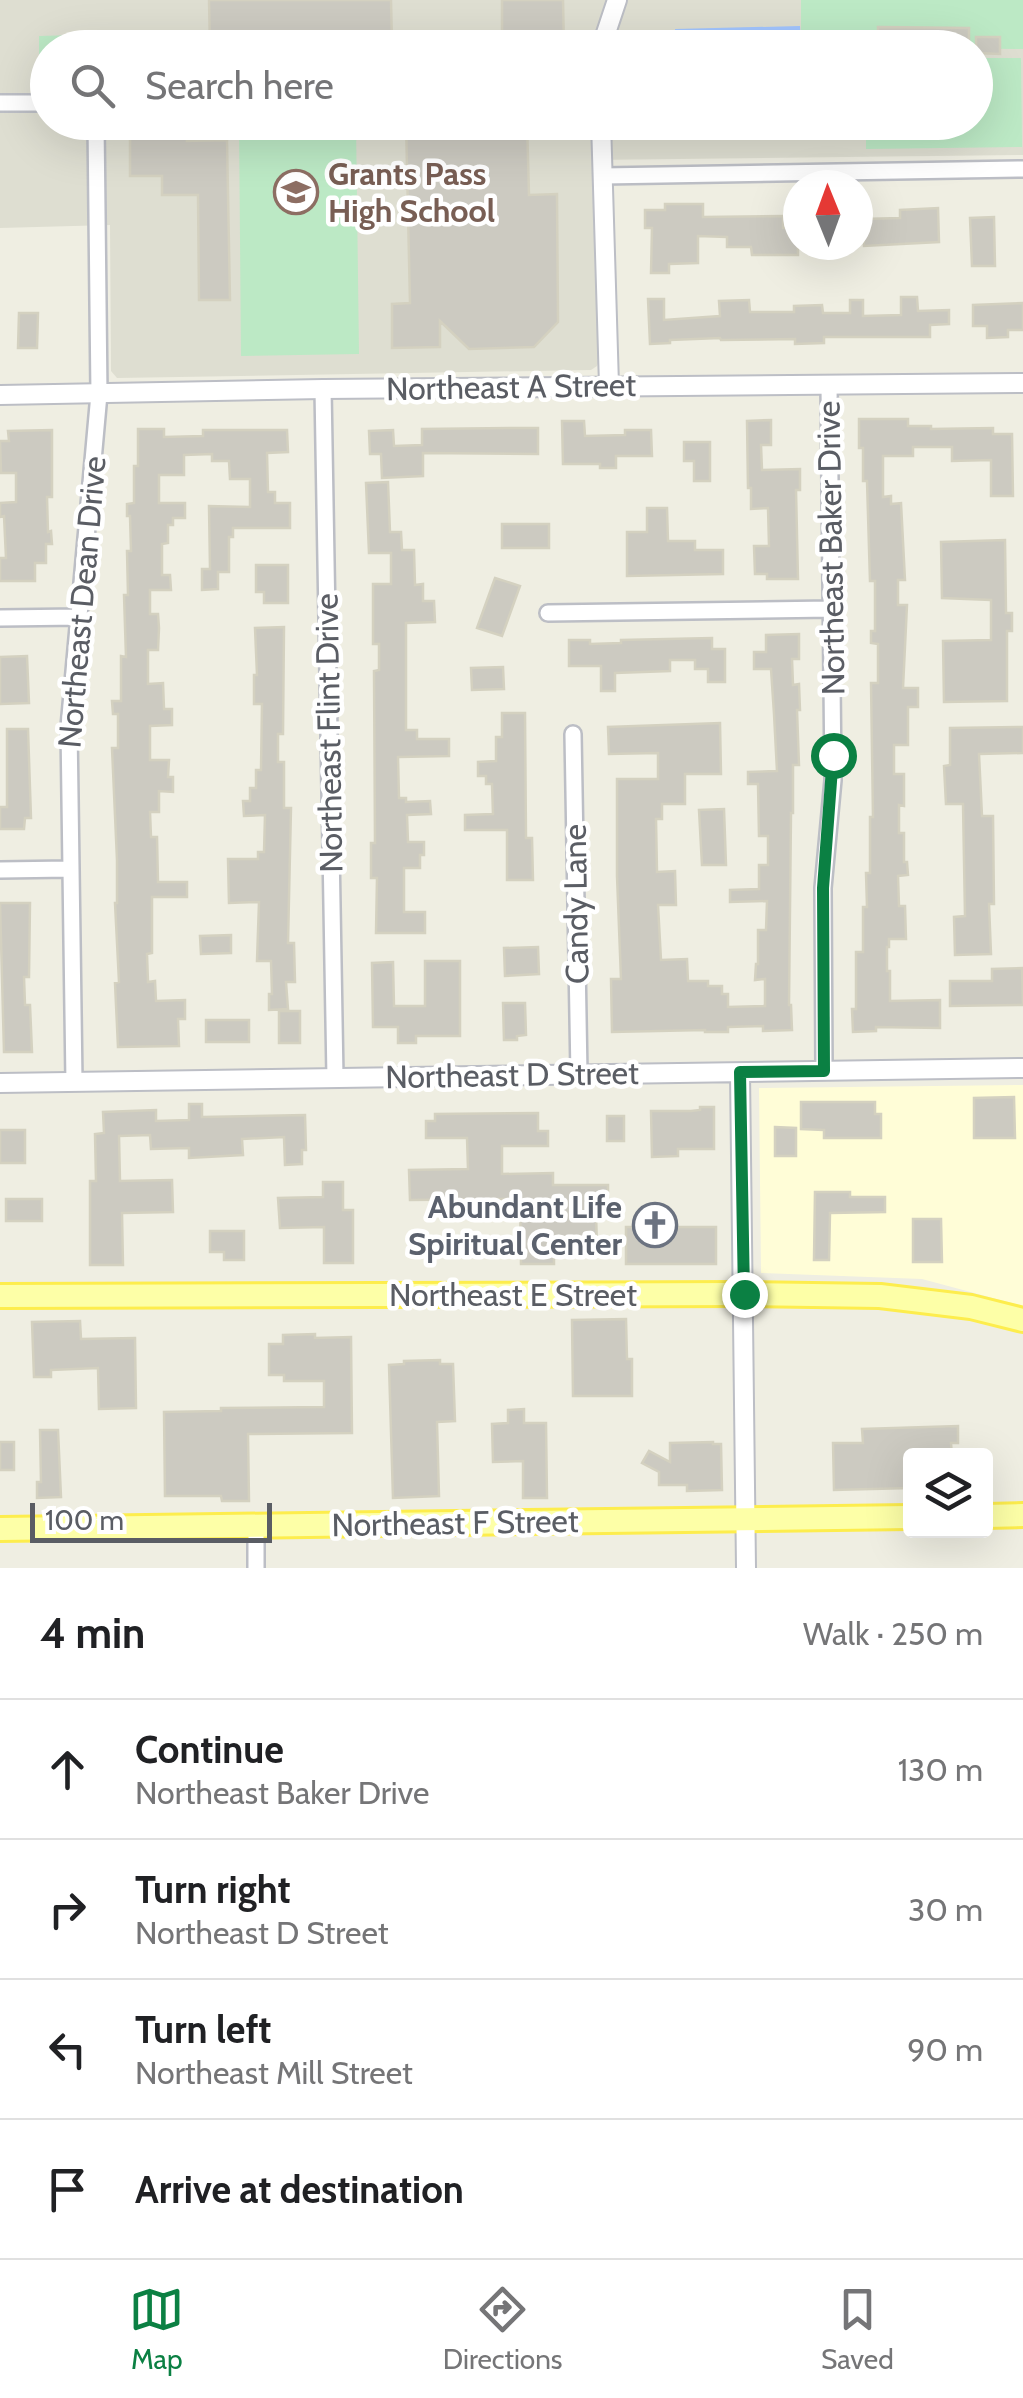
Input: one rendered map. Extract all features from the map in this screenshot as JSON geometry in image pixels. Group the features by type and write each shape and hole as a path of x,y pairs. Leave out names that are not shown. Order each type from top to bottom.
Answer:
{"main road":[{"name":"Northeast E Street","path":"0,1296 867,1296 971,1307 1023,1320"},
{"path":"993,1516 1023,1515"},
{"name":"Northeast F Street","path":"0,1529 903,1517"}],"street":[{"path":"606,30 617,0"},
{"path":"0,103 30,103"},
{"name":"Northeast Dean Drive","path":"74,1082 68,727 99,394 96,140"},
{"path":"602,140 609,385"},
{"path":"603,176 1023,169"},
{"name":"Northeast A Street","path":"0,395 1023,382"},
{"name":"Northeast Baker Drive","path":"824,1071 823,888 833,780 829,385"},
{"name":"Northeast Flint Drive","path":"323,389 336,1078"},
{"path":"548,613 831,609"},
{"path":"0,618 79,617"},
{"name":"Candy Lane","path":"572,734 579,1074"},
{"path":"0,870 70,869"},
{"name":"Northeast D Street","path":"0,1083 1023,1068"},
{"path":"740,1072 746,1568"},
{"path":"256,1526 256,1568"}],"shaded area":[{"name":"Grants Pass High School","path":"0,0 1023,0 1023,155 593,160 600,360 591,370 117,378 111,371 110,225 0,228"},
{"path":"1023,1085 1023,1306 922,1279 761,1273 759,1088"}],"green space":[{"path":"801,0 1023,0 1023,49 993,49 993,30 801,30"},
{"path":"993,58 1021,58 1022,147 866,149 866,140 993,140"},
{"path":"239,140 356,140 359,354 241,356"}],"water":[{"path":"800,26 800,30 675,30"}],"building":[{"path":"209,0 391,0 392,30 210,30"},
{"path":"502,0 563,0 564,30 502,30"},
{"path":"878,27 969,28 969,30"},
{"path":"993,37 1000,37 1000,54 993,54"},
{"path":"130,140 227,140 230,300 199,300 198,195 162,195 162,176 130,176"},
{"path":"406,140 527,140 529,195 557,194 558,322 534,347 469,349 440,321 440,347 392,348 392,304 410,303"},
{"path":"665,204 703,204 703,217 783,216 783,255 752,255 751,247 727,247 727,237 698,236 698,263 669,264 669,273 651,273 652,228 645,228 645,210 665,210"},
{"path":"938,208 939,242 873,246 873,219 900,218 900,210"},
{"path":"994,217 995,266 972,266 970,218"},
{"path":"901,297 917,297 918,311 949,310 949,324 930,325 930,337 824,337 824,343 795,344 795,339 720,338 650,344 648,299 664,299 664,320 720,316 719,301 749,300 750,312 794,312 794,306 822,305 823,313 850,313 850,300 863,300 863,316 901,315"},
{"path":"1023,303 1023,330 1008,330 1008,337 987,338 987,326 973,326 973,305"},
{"path":"19,313 38,313 37,348 18,348"},
{"path":"859,419 908,419 908,426 993,428 993,434 1012,434 1013,496 991,496 991,460 952,461 952,447 913,447 913,456 883,456 883,497 891,496 891,504 901,503 905,580 898,580 898,605 907,605 903,688 918,688 918,707 908,707 908,745 894,745 894,774 904,774 899,833 904,833 908,875 898,876 899,906 905,906 906,939 889,939 887,971 890,1001 940,1000 940,1028 876,1027 876,1031 853,1032 856,952 863,952 863,907 867,907 866,873 870,873 873,817 871,683 878,683 878,644 871,643 871,631 875,631 875,581 870,581 867,481 863,481"},
{"path":"771,420 771,445 761,445 762,470 800,469 800,490 796,490 798,579 767,579 767,574 755,574 754,546 769,546 768,508 751,509 747,421"},
{"path":"562,421 584,421 585,436 651,430 652,456 616,456 616,468 563,464"},
{"path":"538,428 538,454 423,453 423,476 382,478 381,454 370,454 369,431 393,430 394,446 422,445 422,429"},
{"path":"138,429 164,429 164,437 203,436 203,430 287,430 288,452 267,453 268,492 275,492 275,503 290,503 290,528 233,528 233,537 229,537 229,572 218,572 218,589 202,590 202,569 210,569 209,506 250,507 250,479 230,479 229,461 212,461 212,454 184,455 184,475 159,475 159,503 185,503 185,518 173,518 173,525 168,525 168,543 162,544 162,575 170,575 171,590 150,590 150,614 158,614 159,628 158,650 148,650 148,684 163,683 164,709 172,709 172,725 150,726 150,760 169,760 168,777 173,777 173,792 159,791 159,812 150,812 151,837 157,837 158,882 187,882 187,897 152,897 152,953 147,954 148,982 155,981 156,1001 185,1000 185,1019 178,1019 179,1046 118,1047 112,748 118,748 118,714 113,714 112,701 121,701 121,656 126,657 124,595 128,595 127,551 131,551 127,504 134,503"},
{"path":"52,430 52,497 47,497 52,544 46,544 46,563 35,563 35,581 0,581 0,558 6,558 0,503 16,502 16,473 1,473 0,441 9,441 8,431"},
{"path":"684,442 710,442 710,481 694,481 694,461 684,461"},
{"path":"388,482 390,532 401,532 402,550 414,550 415,585 423,584 423,601 434,601 435,622 406,623 406,730 417,730 417,739 449,739 449,756 398,757 399,798 406,798 406,802 430,801 431,814 407,815 408,842 424,842 424,855 420,855 420,868 404,868 404,912 425,912 425,933 376,933 377,878 371,878 371,843 375,843 374,671 379,670 379,644 373,644 373,584 391,584 391,553 369,553 366,483"},
{"path":"647,508 667,508 668,541 695,541 695,550 723,550 723,574 627,576 627,532 647,532"},
{"path":"502,524 549,524 549,548 502,548"},
{"path":"1005,540 1006,613 1012,613 1012,631 1007,631 1007,701 944,702 943,641 991,640 991,600 942,598 941,542"},
{"path":"256,565 288,565 288,603 264,603 264,592 256,592"},
{"path":"495,578 520,586 502,636 477,628"},
{"path":"284,627 283,734 278,734 278,762 284,762 284,808 291,808 288,943 294,943 295,982 286,982 288,1009 269,1010 271,961 257,961 259,902 229,903 228,859 258,859 258,852 264,852 265,815 244,816 243,801 250,801 250,788 256,788 256,770 261,770 262,704 254,704 255,628"},
{"path":"799,634 799,659 792,659 793,685 799,684 800,710 799,765 793,765 791,813 792,1030 763,1031 763,1026 728,1027 728,1032 612,1032 611,979 621,979 617,779 658,779 658,753 609,754 608,727 720,723 721,774 685,774 685,804 662,804 662,819 656,819 657,872 675,871 676,905 658,905 661,960 687,959 688,981 722,986 722,994 728,994 728,1007 765,1006 765,979 755,980 758,930 766,930 767,901 730,902 730,890 759,889 759,865 768,865 768,836 759,836 758,784 748,784 748,772 777,771 774,714 771,669 754,669 754,652 766,652 766,635"},
{"path":"712,638 712,649 725,649 725,682 708,682 708,669 695,669 695,660 670,660 670,671 615,673 615,691 601,691 601,666 569,666 569,640 590,640 590,644"},
{"path":"27,656 29,703 0,704 0,657"},
{"path":"503,667 504,689 472,690 471,668"},
{"path":"502,713 525,713 526,838 532,838 533,880 507,880 507,830 465,830 465,815 493,814 492,784 486,784 486,776 478,776 478,762 496,761"},
{"path":"1023,727 1023,753 979,754 982,816 993,816 991,954 955,955 954,917 965,916 963,804 946,804 944,766 950,765 950,728"},
{"path":"7,729 28,729 31,818 25,818 24,829 0,829 0,807 7,807"},
{"path":"724,809 726,865 702,865 699,810"},
{"path":"0,903 30,903 29,977 24,977 32,1052 4,1052"},
{"path":"231,935 231,953 201,954 200,936"},
{"path":"538,947 539,974 505,976 504,948"},
{"path":"425,961 460,961 460,1036 416,1036 416,1043 398,1043 398,1027 373,1027 372,963 393,962 394,1006 425,1006"},
{"path":"1022,968 1023,1005 950,1006 950,981 992,981 992,969"},
{"path":"503,1003 525,1003 526,1035 517,1036 517,1040 504,1040"},
{"path":"279,1011 300,1011 300,1043 279,1043"},
{"path":"206,1020 249,1020 249,1042 206,1042"},
{"path":"1014,1097 1015,1138 974,1138 974,1098"},
{"path":"801,1102 875,1102 875,1114 881,1114 881,1138 824,1138 824,1130 801,1129"},
{"path":"189,1104 202,1104 202,1117 305,1115 306,1150 302,1150 302,1164 285,1165 284,1137 242,1139 243,1155 189,1158 189,1148 151,1149 150,1135 119,1136 120,1181 172,1180 173,1212 122,1213 123,1265 90,1265 90,1181 96,1181 95,1134 104,1133 103,1112 156,1110 156,1121 189,1120"},
{"path":"714,1107 714,1149 678,1149 678,1156 652,1157 651,1111 691,1111"},
{"path":"538,1113 538,1131 548,1131 548,1146 502,1146 502,1174 553,1173 553,1185 608,1185 608,1212 596,1212 597,1248 554,1248 554,1264 521,1264 520,1199 410,1200 409,1170 468,1169 467,1138 426,1138 426,1121 435,1121 435,1114"},
{"path":"607,1116 624,1116 624,1141 607,1141"},
{"path":"775,1127 796,1128 796,1156 775,1156"},
{"path":"0,1130 25,1130 25,1163 0,1163"},
{"path":"323,1182 343,1182 343,1210 353,1210 353,1263 324,1263 324,1227 280,1228 278,1198 323,1197"},
{"path":"815,1192 885,1197 885,1212 830,1213 829,1260 814,1260"},
{"path":"6,1199 42,1199 42,1221 6,1221"},
{"path":"913,1219 941,1219 942,1262 913,1262"},
{"path":"626,1227 716,1227 716,1264 626,1264"},
{"path":"210,1231 244,1231 244,1260 224,1260 224,1252 210,1252"},
{"path":"626,1319 632,1396 573,1396 572,1320"},
{"path":"80,1321 81,1339 135,1338 136,1408 99,1409 98,1368 51,1370 51,1377 34,1377 32,1322"},
{"path":"315,1334 315,1338 351,1337 352,1433 248,1434 249,1501 222,1501 221,1496 165,1496 164,1412 324,1407 324,1381 284,1381 284,1375 269,1375 269,1344 283,1344 283,1335"},
{"path":"440,1360 440,1364 453,1364 455,1421 437,1422 439,1496 393,1498 389,1365"},
{"path":"524,1409 524,1423 546,1423 547,1498 523,1498 523,1461 493,1462 492,1424 508,1423 508,1410"},
{"path":"958,1426 958,1443 951,1443 951,1448 903,1448 903,1488 834,1490 833,1443 863,1443 862,1429"},
{"path":"40,1430 58,1430 61,1497 37,1498 37,1482 41,1482"},
{"path":"0,1442 14,1442 14,1470 0,1470"},
{"path":"670,1443 721,1444 722,1490 687,1491 687,1485 659,1485 659,1472 642,1463 649,1451 670,1462"}],"place":[{"name":"Grants Pass High School","path":"296,192"},
{"name":"Abundant Life Spiritual Center","path":"655,1225"}],"route":[{"path":"744,1294 740,1072 824,1071 823,888 833,755"}]}
